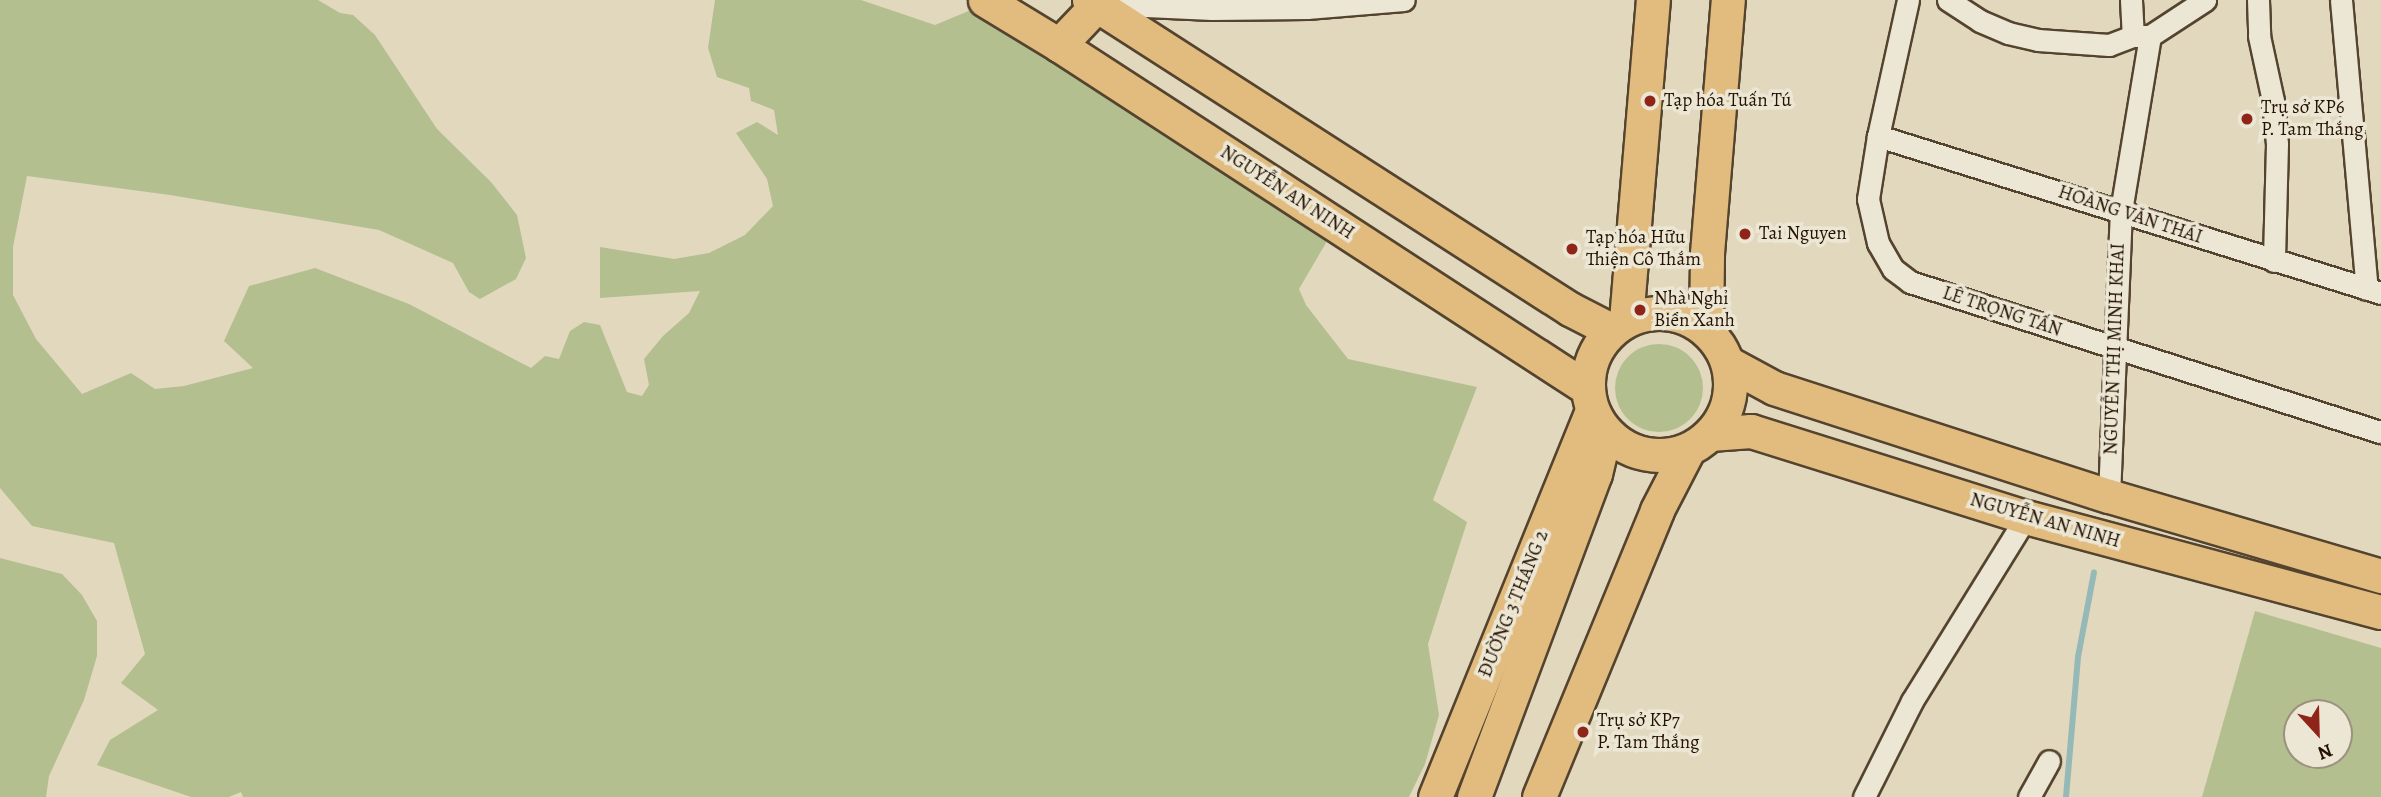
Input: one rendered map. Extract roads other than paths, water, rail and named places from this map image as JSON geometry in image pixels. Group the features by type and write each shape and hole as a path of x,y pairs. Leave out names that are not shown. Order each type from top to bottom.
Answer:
{"main road":[{"name":"NGUYỄN AN NINH","path":"985,0 1018,8 1059,45 1595,410"},
{"path":"1627,321 1653,0"},
{"path":"1670,0 1627,321 1598,347 1589,366 1595,410 1621,445 1640,454 1686,447"},
{"path":"1694,322 1706,0"},
{"path":"1694,322 1707,253 1728,0"},
{"path":"1059,45 1093,2 1570,309 1627,321 1663,312 1694,322 1720,344 1728,363 1731,388 1725,413 1686,447 1515,797"},
{"path":"1728,363 1774,388 2109,496 2381,576"},
{"name":"ĐƯỜNG 3 THÁNG 2","path":"1435,797 1595,410"},
{"name":"ĐƯỜNG 3 THÁNG 2","path":"1474,797 1595,474 1595,410"},
{"name":"NGUYỄN AN NINH","path":"1686,447 1751,431 2026,517 2381,612"},
{"path":"1539,797 1657,510 1686,447"}],"street":[{"path":"1093,2 1212,9 1307,8 1404,0"},
{"name":"LÊ TRỌNG TẤN","path":"1908,0 1878,136 1868,199 1878,243 1893,269 1910,282 2381,432"},
{"path":"1948,0 1980,21 2008,33 2038,40 2109,45 2142,36 2205,0"},
{"name":"NGUYỄN THỊ MINH KHAI","path":"2109,496 2121,211 2142,36 2131,0"},
{"path":"2258,0 2259,36 2273,101 2277,144 2274,261"},
{"path":"2340,0 2373,252 2374,291"},
{"name":"HOÀNG VĂN THÁI","path":"1878,136 2374,291"},
{"path":"1864,797 1912,701 2026,517"},
{"path":"2029,797 2049,761"}],"waterway":[{"path":"2066,797 2078,657 2094,572"}],"place":[{"name":"Tạp hóa Tuấn Tú","path":"1650,101"},
{"name":"Trụ sở KP6 P. Tam Thắng","path":"2247,119"},
{"name":"Tai Nguyen","path":"1745,234"},
{"name":"Tạp hóa Hữu Thiện Cô Thắm","path":"1572,249"},
{"name":"Nhà Nghỉ Biển Xanh","path":"1640,310"},
{"name":"Trụ sở KP7 P. Tam Thắng","path":"1583,732"}]}
